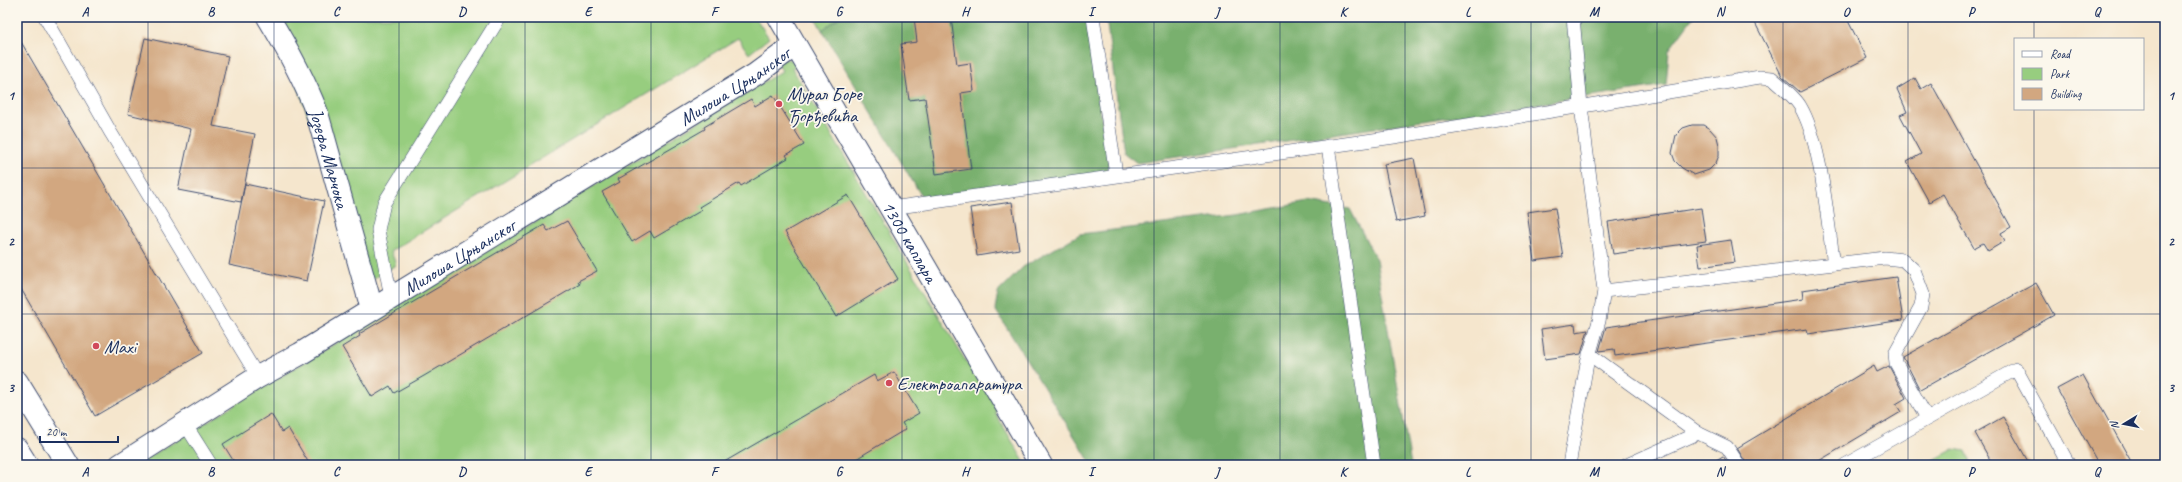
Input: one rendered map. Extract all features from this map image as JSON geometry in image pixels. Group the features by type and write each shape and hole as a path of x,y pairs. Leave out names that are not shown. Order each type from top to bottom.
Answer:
{"street":[{"name":"Јозефа Марчока","path":"268,17 307,86 317,113 372,309"},
{"name":"1300 каплара","path":"779,17 1041,465"},
{"name":"Милоша Црњанског","path":"120,465 258,377 392,297 756,74 795,45"},
{"path":"17,382 68,465"},
{"path":"17,449 27,465"}],"lane":[{"path":"45,17 111,134 258,377"},
{"path":"392,297 378,230 384,203 500,17"},
{"path":"1093,17 1116,175"},
{"path":"1569,465 1589,354 1599,321 1604,291 1581,106 1573,17"},
{"path":"891,208 1328,146 1760,77 1772,78 1800,106 1810,131 1818,161 1834,264"},
{"path":"1328,146 1374,465"},
{"path":"1604,291 1885,258 1903,260 1914,270 1923,294 1922,307 1895,354 1896,363 1927,418"},
{"path":"1589,354 1698,432 1727,447 1739,465"},
{"path":"1845,465 2016,369 2069,465"},
{"path":"185,424 211,465"},
{"path":"1627,465 1698,432"}],"green space":[{"path":"274,17 755,17 769,38 749,54 738,38 391,251 396,265 366,283"},
{"path":"815,17 840,17 822,30"},
{"path":"840,17 1086,17 1109,167 1096,178 925,202 822,30"},
{"path":"1106,17 1693,17 1669,50 1666,85 1137,163 1124,153"},
{"path":"775,59 804,60 792,68 968,365 979,359 1006,407 995,412 1026,465 136,465 782,71"},
{"path":"1308,202 1350,209 1376,259 1411,465 1092,465 995,309 998,292 1023,267 1080,234 1237,215"},
{"path":"1954,449 1966,451 1972,465 1925,465"}],"building":[{"path":"914,17 951,17 957,65 970,63 974,91 961,93 971,169 936,174 925,98 909,100 901,44 917,42"},
{"path":"1752,17 1846,17 1867,58 1800,92 1782,76"},
{"path":"17,35 203,353 95,416 17,282"},
{"path":"145,38 228,56 213,126 255,134 241,202 178,190 191,129 128,114"},
{"path":"1915,78 1921,89 1931,83 2011,227 2001,233 2005,241 1988,251 1983,243 1974,248 1943,194 1929,202 1907,162 1921,154 1900,115 1907,112 1897,89"},
{"path":"773,95 804,145 786,155 788,158 741,186 739,183 699,207 702,210 654,238 650,231 632,242 602,192 620,182 618,179 705,129 704,127 751,99 755,106"},
{"path":"1692,125 1703,125 1710,129 1717,137 1719,145 1719,155 1716,163 1709,170 1694,175 1682,168 1675,161 1672,153 1676,135 1683,128"},
{"path":"1414,158 1425,216 1396,222 1384,164"},
{"path":"245,184 324,201 307,281 229,265"},
{"path":"848,195 898,279 836,317 785,232"},
{"path":"1012,202 1019,249 977,256 970,208"},
{"path":"1555,208 1563,257 1534,261 1527,212"},
{"path":"1701,208 1706,241 1613,254 1608,222"},
{"path":"567,221 597,271 578,281 580,284 394,393 390,386 372,397 342,347 360,336 359,334 544,225 548,231"},
{"path":"1731,240 1735,262 1700,267 1697,245"},
{"path":"1896,277 1903,320 1808,334 1807,329 1615,356 1614,349 1599,351 1606,327 1803,299 1802,290"},
{"path":"2036,283 2054,315 1920,390 1903,357"},
{"path":"1575,324 1576,332 1588,330 1581,354 1545,359 1541,329"},
{"path":"1874,366 1877,372 1889,366 1906,398 1896,404 1901,412 1812,465 1747,465 1737,448"},
{"path":"894,372 919,413 902,423 906,429 846,465 719,465 874,375 877,381"},
{"path":"2083,375 2133,465 2099,465 2057,389"},
{"path":"271,414 282,432 288,428 310,465 236,465 223,444"},
{"path":"2003,417 2030,465 1993,465 1975,433"},
{"path":"1723,456 1729,465 1708,465"}],"place":[{"name":"Мурал Боре Ђорђевића","path":"779,104"},
{"name":"Maxi","path":"96,346"},
{"name":"Електроапаратура","path":"889,383"}]}
